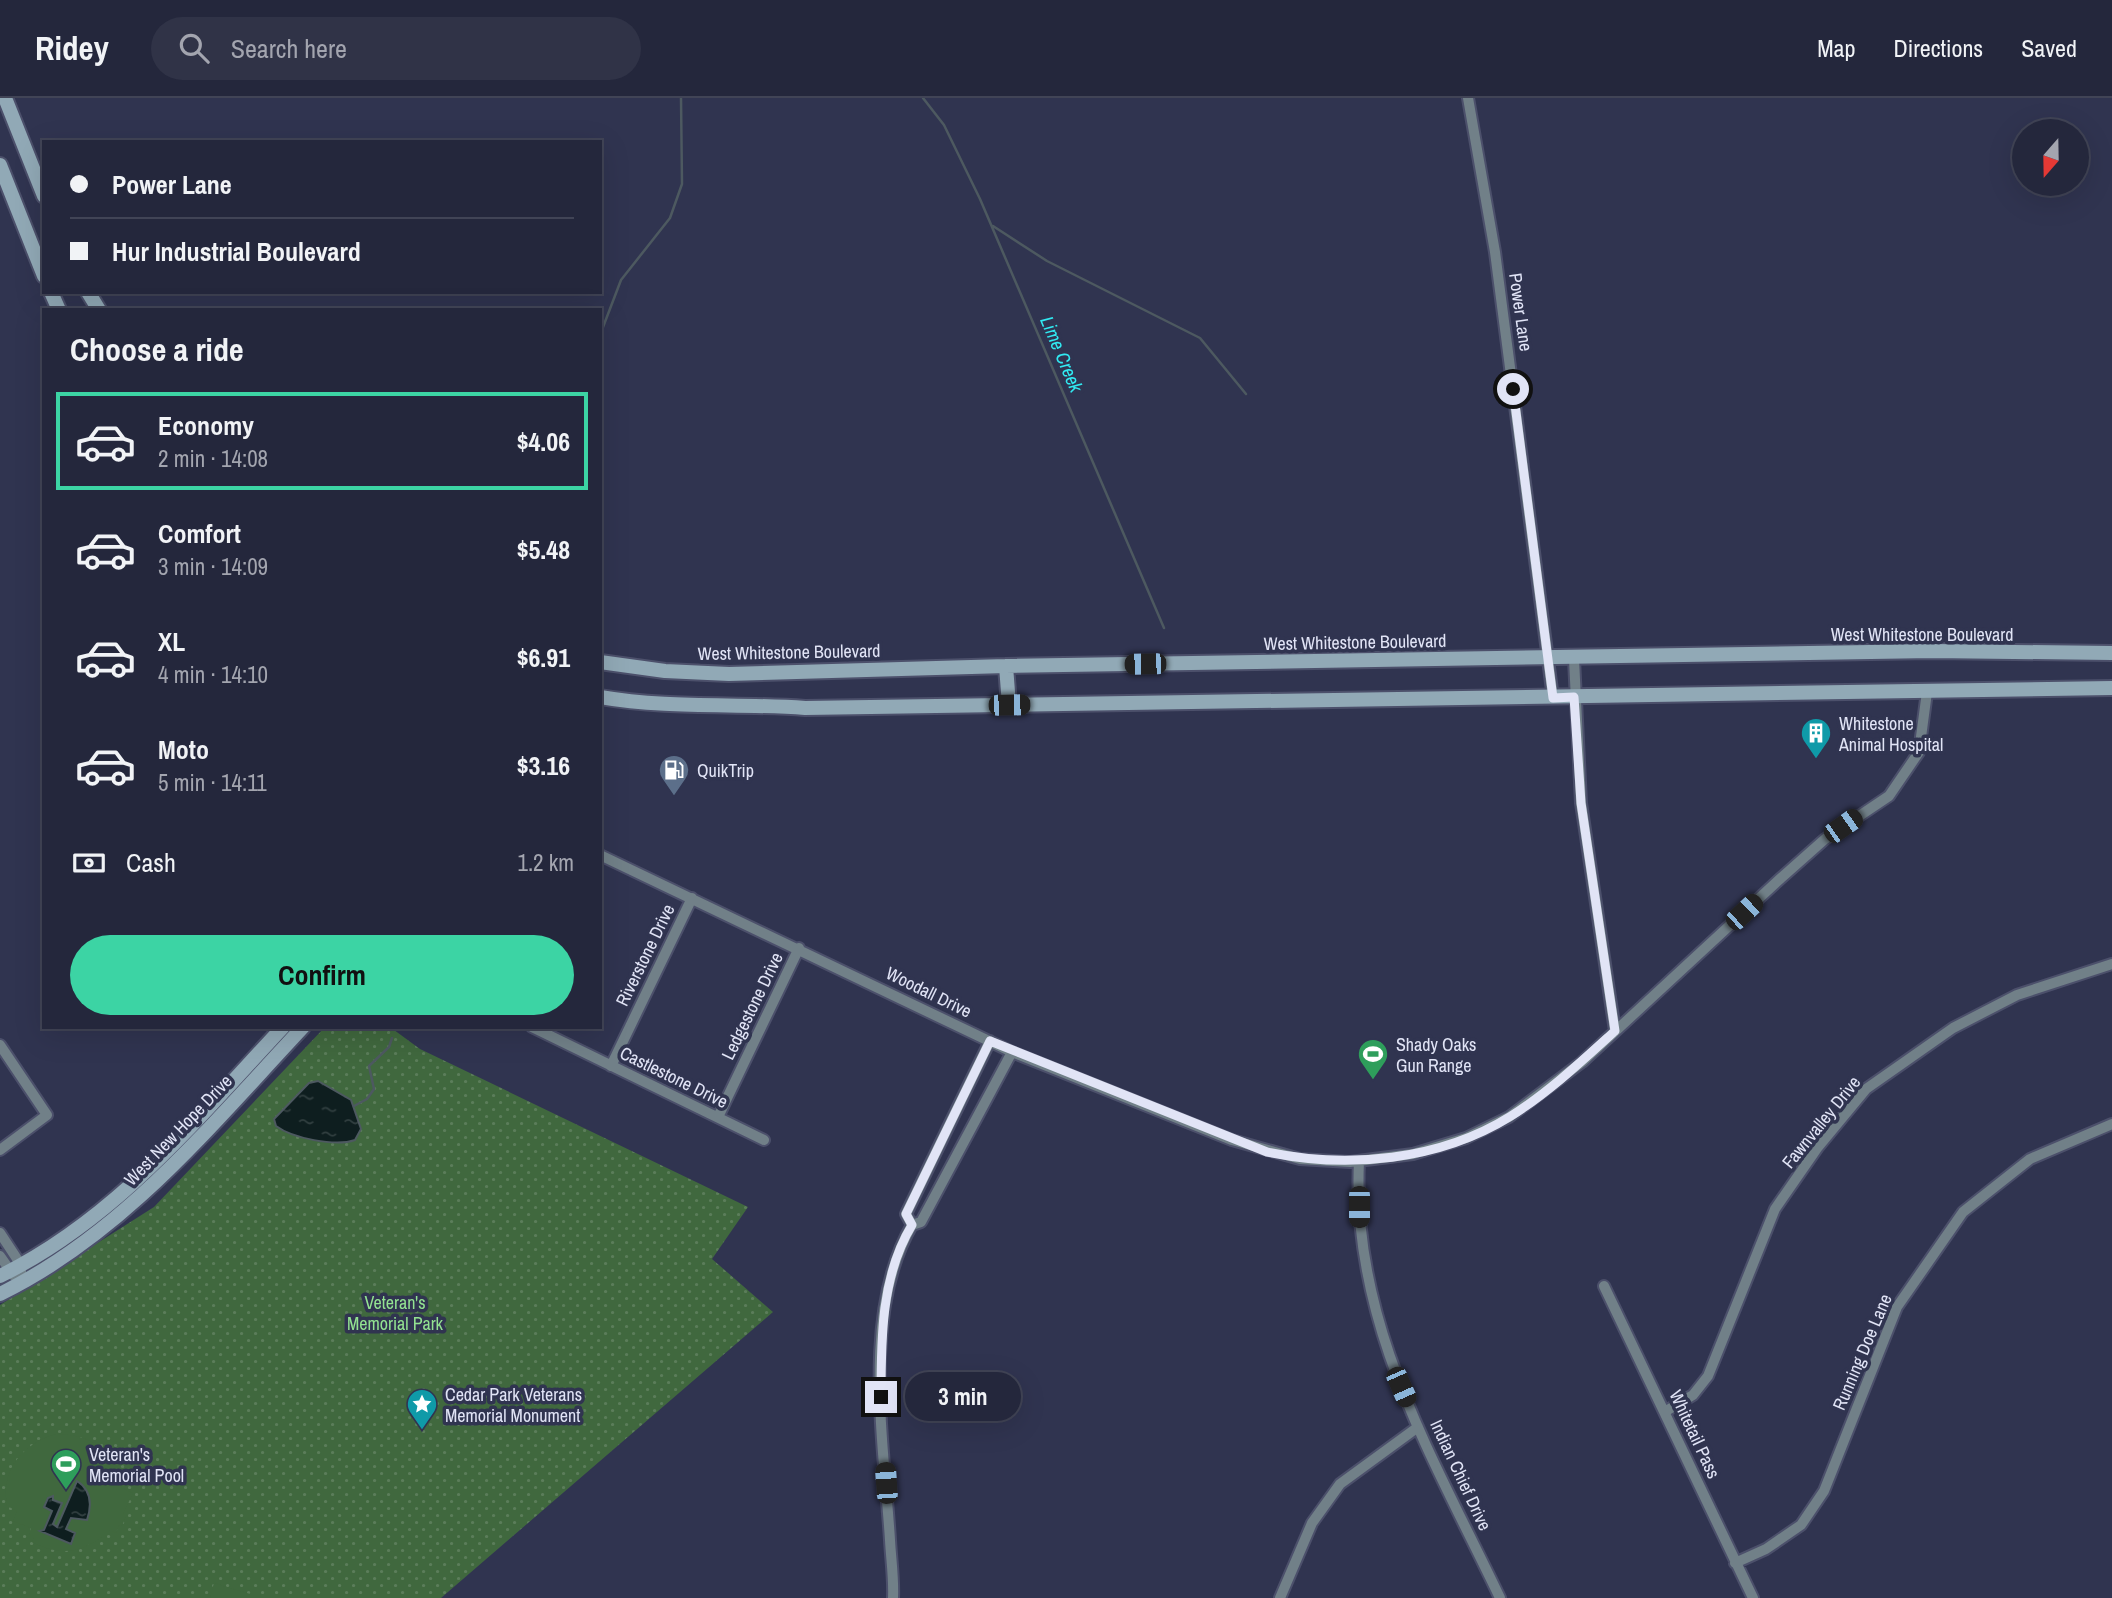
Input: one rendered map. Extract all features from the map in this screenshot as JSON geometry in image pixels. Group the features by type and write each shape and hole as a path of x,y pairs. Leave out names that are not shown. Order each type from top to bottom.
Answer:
{"main road":[{"path":"5,98 42,191"},
{"path":"0,165 42,271"},
{"name":"West Whitestone Boulevard","path":"602,662 665,671 729,674 1006,666 1548,660 1933,651 2112,653"},
{"path":"1006,666 1009,705"},
{"path":"602,697 635,703 716,708 2112,688"},
{"name":"West New Hope Drive","path":"10,1271 123,1195 167,1152 281,1029"},
{"name":"West New Hope Drive","path":"0,1294 22,1284 92,1238 156,1184 301,1029"}],"street":[{"name":"Power Lane","path":"1468,98 1495,252 1553,698"},
{"path":"1574,659 1581,803 1615,1031"},
{"name":"Woodall Drive","path":"602,856 1012,1052 1267,1152 1300,1159 1359,1161 1413,1154 1466,1138 1509,1117 1573,1069 1825,839 1889,796 1919,752 1927,692"},
{"name":"Riverstone Drive","path":"611,1066 692,898"},
{"name":"Ledgestone Drive","path":"718,1117 799,948"},
{"name":"Fawnvalley Drive","path":"1666,1411 1693,1395 1708,1376 1775,1209 1818,1147 1866,1089 1953,1028 2017,995 2112,964"},
{"name":"Castlestone Drive","path":"536,1029 764,1140"},
{"path":"912,1225 906,1214 990,1041"},
{"path":"0,1045 47,1115 0,1150"},
{"path":"893,1598 881,1421 881,1349 885,1305 895,1264 912,1225 921,1222 1012,1052"},
{"name":"Running Doe Lane","path":"1735,1563 1766,1549 1801,1525 1824,1491 1897,1307 1963,1212 2030,1159 2112,1124"},
{"name":"Indian Chief Drive","path":"1359,1161 1359,1233 1381,1336 1418,1427 1500,1598"},
{"path":"0,1233 10,1271"},
{"path":"0,1256 22,1284"},
{"name":"Whitetail Pass","path":"1604,1286 1753,1598"},
{"path":"1280,1598 1312,1523 1340,1484 1418,1427"}],"green space":[{"name":"Veteran's Memorial Park","path":"323,1029 393,1029 420,1049 748,1207 712,1259 773,1312 441,1598 0,1598 0,1305 154,1207"},
{"name":"Veteran's Memorial Pool","path":"56,1434 81,1438 100,1448 114,1465 122,1488 133,1493 123,1514 126,1516 122,1526 119,1525 116,1533 110,1530 83,1548 64,1551 32,1542 34,1537 29,1534 31,1528 13,1521 17,1511 7,1506 6,1493 7,1480 17,1460 34,1444"},
{"path":"214,1583 250,1594 249,1598 210,1598"}],"water":[{"path":"318,1081 351,1100 361,1129 355,1140 314,1140 276,1126 274,1119 309,1083"},
{"path":"77,1481 88,1493 90,1509 87,1520 71,1518 66,1529 75,1533 71,1544 40,1531 44,1530 52,1511 44,1507 48,1498 53,1496 53,1500 62,1503 53,1524 57,1527"}],"waterway":[{"path":"602,330 621,280 670,218 682,184 681,98"},
{"name":"Lime Creek","path":"923,98 944,125 980,199 1164,628"},
{"path":"993,226 1047,261 1200,338 1246,394"},
{"path":"354,1106 367,1099 374,1089 369,1066 389,1047 392,1038"}],"place":[{"name":"Whitestone Animal Hospital","path":"1816,760"},
{"name":"QuikTrip","path":"674,797"},
{"name":"Shady Oaks Gun Range","path":"1373,1081"},
{"name":"Cedar Park Veterans Memorial Monument","path":"422,1431"},
{"name":"Veteran's Memorial Pool","path":"66,1491"}],"route":[{"path":"881,1397 885,1305 895,1264 912,1225 906,1214 990,1041 1267,1152 1300,1159 1350,1162 1413,1154 1466,1138 1509,1117 1582,1062 1615,1031 1581,803 1574,697 1553,698 1513,389"}]}
